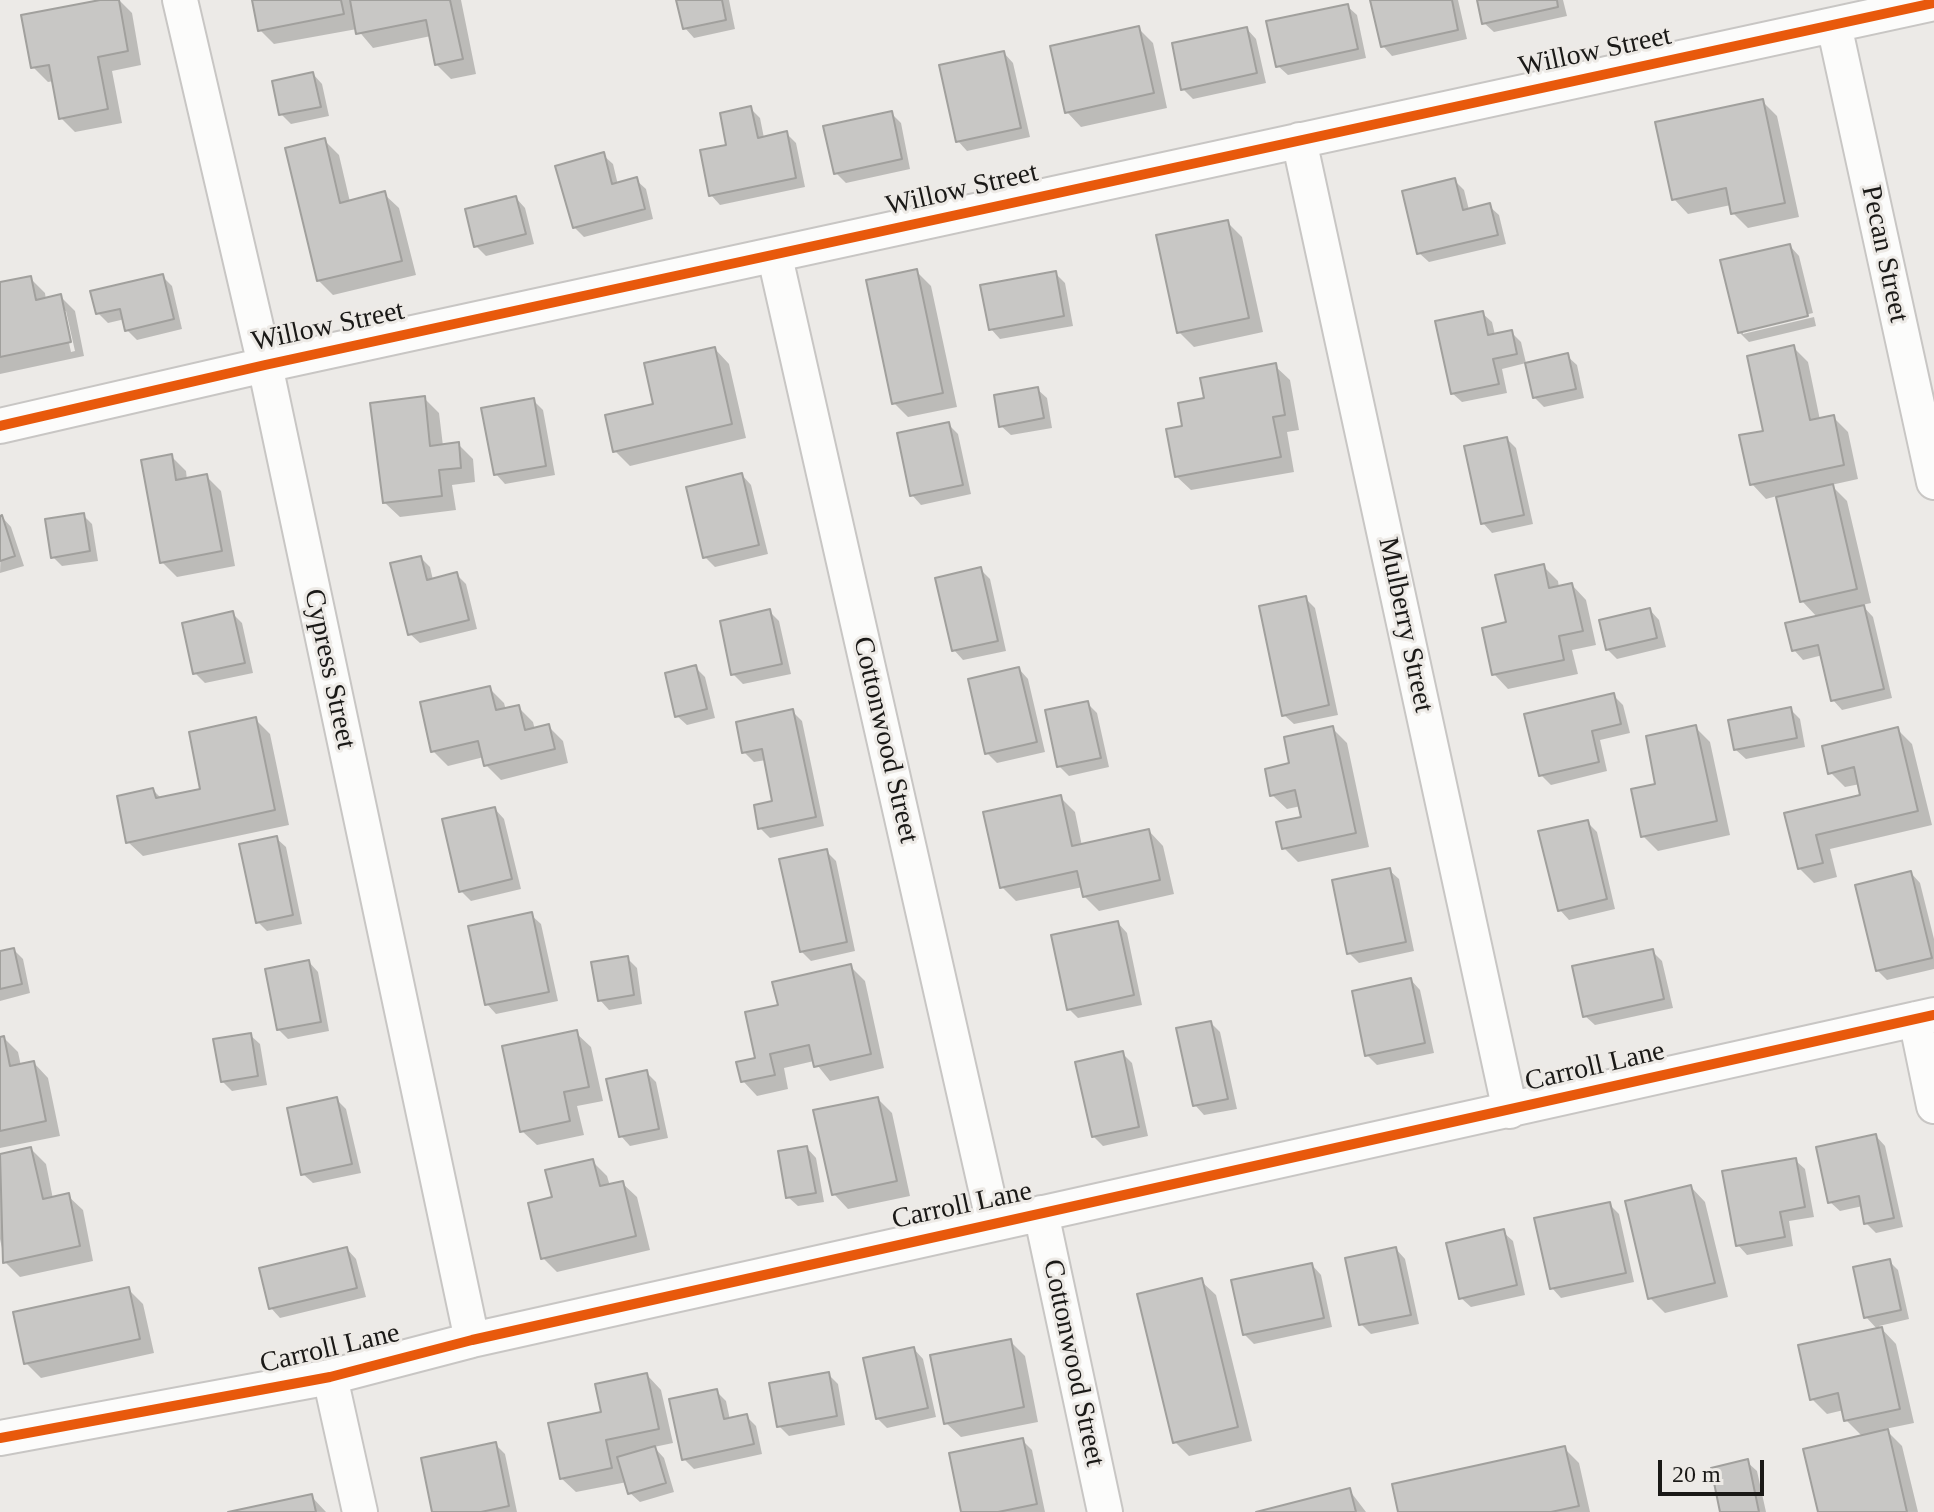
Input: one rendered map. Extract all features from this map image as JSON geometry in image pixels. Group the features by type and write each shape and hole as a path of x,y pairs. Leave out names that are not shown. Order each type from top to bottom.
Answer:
{"street":[{"name":"Cypress Street","path":"180,0 265,365 472,1340"},
{"name":"Willow Street","path":"0,426 265,365 775,257 1934,3"},
{"name":"Pecan Street","path":"1834,25 1934,482"},
{"name":"Mulberry Street","path":"1299,140 1510,1111"},
{"name":"Cottonwood Street","path":"775,257 994,1224"},
{"name":"Carroll Lane","path":"0,1438 330,1377 472,1340 1925,1017"},
{"path":"1925,1017 1934,1106"},
{"name":"Cottonwood Street","path":"1041,1213 1105,1512"},
{"path":"330,1377 360,1512"}],"building":[{"path":"100,0 119,0 128,51 98,57 108,109 59,119 49,65 31,68 21,15"},
{"path":"252,0 341,0 344,14 258,31"},
{"path":"350,0 450,0 463,59 435,65 426,20 356,34"},
{"path":"676,0 722,0 726,20 683,29"},
{"path":"1370,0 1452,0 1458,30 1381,47"},
{"path":"1477,0 1557,0 1558,7 1482,24"},
{"path":"1348,4 1358,49 1276,67 1266,21"},
{"path":"1139,26 1154,93 1065,113 1050,46"},
{"path":"1247,27 1257,73 1181,90 1172,43"},
{"path":"1004,51 1021,128 956,142 939,65"},
{"path":"313,72 321,107 279,115 272,81"},
{"path":"1763,99 1785,203 1731,214 1726,188 1672,200 1655,122"},
{"path":"751,106 758,138 787,131 796,178 709,196 700,150 726,145 720,113"},
{"path":"892,111 902,159 834,174 823,126"},
{"path":"325,138 340,203 385,191 402,261 317,281 285,148"},
{"path":"604,152 612,184 637,177 645,209 573,228 555,166"},
{"path":"1455,178 1463,210 1490,203 1498,235 1417,254 1402,191"},
{"path":"516,196 526,234 474,247 465,209"},
{"path":"1228,220 1249,318 1177,333 1156,235"},
{"path":"1790,244 1808,316 1738,333 1720,260"},
{"path":"917,269 943,393 892,404 866,280"},
{"path":"1056,271 1064,316 989,330 980,285"},
{"path":"163,274 174,319 125,331 120,309 96,314 90,291"},
{"path":"31,276 36,300 61,294 71,342 0,357 0,282"},
{"path":"1483,311 1488,335 1512,330 1517,354 1493,359 1499,384 1451,394 1435,321"},
{"path":"1794,345 1810,420 1834,415 1844,465 1750,485 1739,435 1763,431 1747,356"},
{"path":"715,347 732,424 613,452 605,415 653,404 644,363"},
{"path":"1568,353 1576,389 1533,398 1525,363"},
{"path":"1276,363 1285,415 1273,417 1281,457 1175,477 1166,429 1182,426 1178,403 1204,398 1200,378"},
{"path":"1038,387 1044,418 999,427 994,395"},
{"path":"425,396 430,446 459,442 461,468 439,470 442,496 383,503 370,403"},
{"path":"534,398 546,466 494,475 481,408"},
{"path":"949,422 963,485 910,496 897,433"},
{"path":"1507,437 1524,515 1481,524 1464,446"},
{"path":"172,454 176,480 207,474 222,551 160,563 141,460"},
{"path":"742,473 759,545 703,558 686,487"},
{"path":"1833,484 1857,589 1800,602 1776,497"},
{"path":"84,513 90,551 51,558 45,519"},
{"path":"0,516 15,556 0,561"},
{"path":"421,556 427,580 457,572 469,620 408,635 390,563"},
{"path":"1544,564 1549,588 1572,583 1583,631 1559,636 1564,660 1492,675 1482,628 1506,622 1495,575"},
{"path":"981,567 998,641 952,651 935,578"},
{"path":"1306,596 1329,705 1282,716 1259,606"},
{"path":"1864,605 1884,689 1831,701 1818,645 1792,651 1785,623"},
{"path":"1650,608 1657,638 1606,650 1599,620"},
{"path":"770,609 782,664 731,675 720,621"},
{"path":"233,611 245,663 193,674 182,623"},
{"path":"696,665 707,709 675,717 665,673"},
{"path":"1019,667 1037,742 985,754 968,679"},
{"path":"490,686 496,710 519,705 525,730 549,724 555,749 484,766 478,741 431,752 420,702"},
{"path":"1614,693 1621,724 1592,731 1599,762 1539,776 1524,714"},
{"path":"1088,701 1101,758 1057,767 1045,710"},
{"path":"1791,707 1797,738 1734,750 1728,720"},
{"path":"793,709 816,817 758,829 754,805 772,801 762,749 742,753 736,722"},
{"path":"256,717 275,810 126,843 117,796 153,788 156,798 200,789 189,732"},
{"path":"1696,725 1717,821 1641,837 1631,789 1655,784 1646,736"},
{"path":"1333,726 1356,833 1282,849 1276,822 1301,817 1295,790 1270,796 1265,769 1289,763 1284,737"},
{"path":"1898,727 1918,811 1816,835 1823,863 1798,869 1784,813 1860,795 1854,767 1828,774 1822,746"},
{"path":"1061,795 1072,846 1149,829 1160,880 1083,897 1077,871 1000,888 983,812"},
{"path":"495,807 512,879 459,892 442,819"},
{"path":"1588,820 1607,899 1558,911 1538,831"},
{"path":"277,836 293,915 256,923 239,844"},
{"path":"827,849 847,942 800,952 779,859"},
{"path":"1390,868 1406,942 1347,954 1332,880"},
{"path":"1911,871 1932,958 1876,971 1855,885"},
{"path":"532,912 549,992 485,1005 468,926"},
{"path":"1118,921 1134,995 1067,1010 1051,935"},
{"path":"14,948 22,984 0,989 0,951"},
{"path":"1653,949 1664,999 1583,1017 1572,966"},
{"path":"628,956 634,995 598,1001 591,962"},
{"path":"309,960 321,1022 277,1030 265,969"},
{"path":"851,964 871,1054 814,1067 809,1045 770,1054 775,1075 741,1082 736,1062 755,1058 745,1012 778,1005 772,982"},
{"path":"1411,978 1425,1043 1365,1056 1352,991"},
{"path":"1211,1021 1228,1099 1193,1106 1176,1028"},
{"path":"577,1030 589,1087 564,1092 570,1121 520,1132 502,1046"},
{"path":"251,1033 258,1076 221,1082 213,1039"},
{"path":"4,1036 10,1066 34,1061 46,1121 0,1131 0,1037"},
{"path":"1123,1051 1139,1127 1092,1137 1075,1062"},
{"path":"647,1070 659,1129 619,1137 606,1079"},
{"path":"337,1097 352,1164 301,1175 287,1108"},
{"path":"878,1097 897,1181 832,1195 813,1110"},
{"path":"1876,1134 1894,1218 1864,1224 1859,1196 1828,1203 1816,1147"},
{"path":"807,1146 816,1193 786,1198 778,1151"},
{"path":"31,1147 43,1199 69,1193 80,1246 3,1263 0,1154"},
{"path":"1796,1158 1805,1207 1780,1212 1785,1237 1736,1246 1722,1171"},
{"path":"593,1159 600,1186 623,1181 636,1236 541,1259 528,1203 552,1197 545,1170"},
{"path":"1691,1185 1715,1283 1648,1299 1625,1201"},
{"path":"1610,1202 1626,1273 1550,1289 1534,1218"},
{"path":"1504,1229 1517,1285 1459,1299 1446,1243"},
{"path":"347,1247 357,1288 269,1309 259,1268"},
{"path":"1396,1247 1411,1315 1359,1325 1345,1258"},
{"path":"1890,1259 1901,1310 1864,1318 1853,1267"},
{"path":"1312,1263 1324,1318 1243,1335 1231,1280"},
{"path":"1202,1278 1238,1427 1173,1443 1137,1294"},
{"path":"129,1287 140,1339 24,1364 13,1312"},
{"path":"1882,1327 1900,1409 1844,1421 1838,1393 1810,1400 1798,1345"},
{"path":"1011,1339 1024,1407 944,1424 930,1355"},
{"path":"914,1347 928,1408 876,1419 863,1358"},
{"path":"829,1372 837,1416 777,1427 769,1383"},
{"path":"647,1373 659,1429 606,1440 612,1468 560,1479 548,1423 601,1412 595,1384"},
{"path":"717,1389 724,1419 747,1414 754,1444 682,1460 669,1399"},
{"path":"1888,1429 1907,1512 1818,1512 1803,1449"},
{"path":"1023,1438 1037,1504 998,1512 961,1512 949,1453"},
{"path":"496,1442 509,1506 481,1512 432,1512 421,1458"},
{"path":"655,1446 666,1483 628,1494 617,1457"},
{"path":"1565,1446 1579,1506 1551,1512 1398,1512 1392,1484"},
{"path":"1748,1459 1759,1512 1720,1512 1711,1468"},
{"path":"1350,1488 1356,1512 1256,1512"},
{"path":"312,1494 316,1512 228,1512"}],"cycle path":[{"path":"0,426 265,365 1934,3"},
{"path":"0,1438 330,1377 472,1340 1934,1015"}]}
